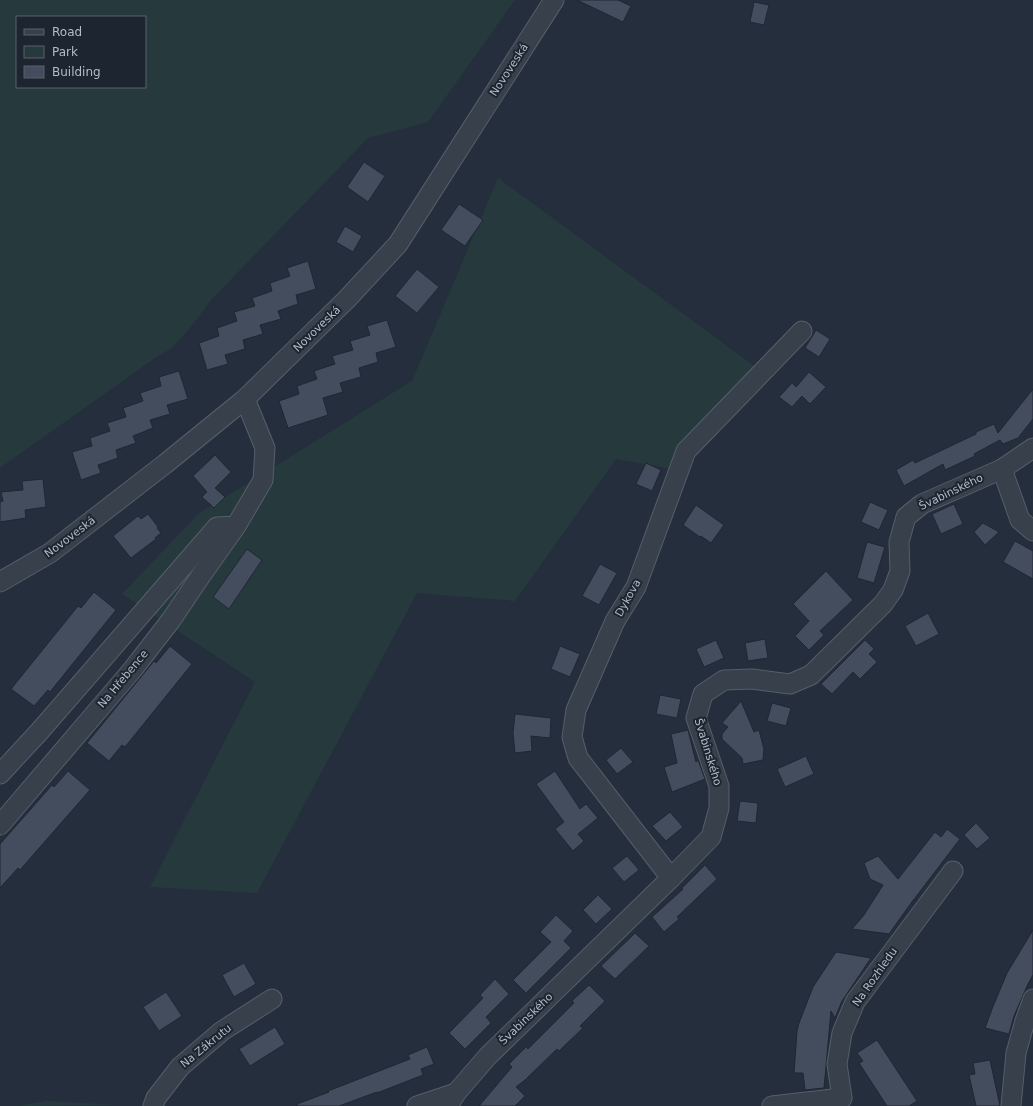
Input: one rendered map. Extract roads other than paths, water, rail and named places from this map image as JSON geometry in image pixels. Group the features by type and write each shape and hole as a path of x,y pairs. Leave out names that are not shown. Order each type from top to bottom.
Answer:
{"street":[{"name":"Novoveská","path":"0,582 50,553 165,464 245,399 347,299 398,244 554,0"},
{"name":"Dykova","path":"672,878 578,758 572,737 576,710 615,621 636,587 686,451 802,331"},
{"name":"Na Hřebence","path":"0,825 133,669 172,620 236,526 262,480 265,448 245,399"},
{"name":"Švabinského","path":"452,1099 488,1056 672,878 711,837 719,808 720,786 696,718 703,694 724,680 752,679 790,684 811,675 883,604 893,590 900,571 900,542 906,517 922,504 1002,469 1033,448"},
{"path":"1002,469 1020,520 1033,531"},
{"path":"0,774 39,732 217,527 236,526"},
{"name":"Na Rozhledu","path":"847,1102 837,1064 842,1033 855,1002 953,871"},
{"path":"1011,1106 1016,1054 1033,999"},
{"name":"Na Zákrutu","path":"153,1106 156,1098 180,1067 222,1031 272,1000"},
{"path":"417,1106 452,1099"},
{"path":"772,1106 847,1102"}]}
